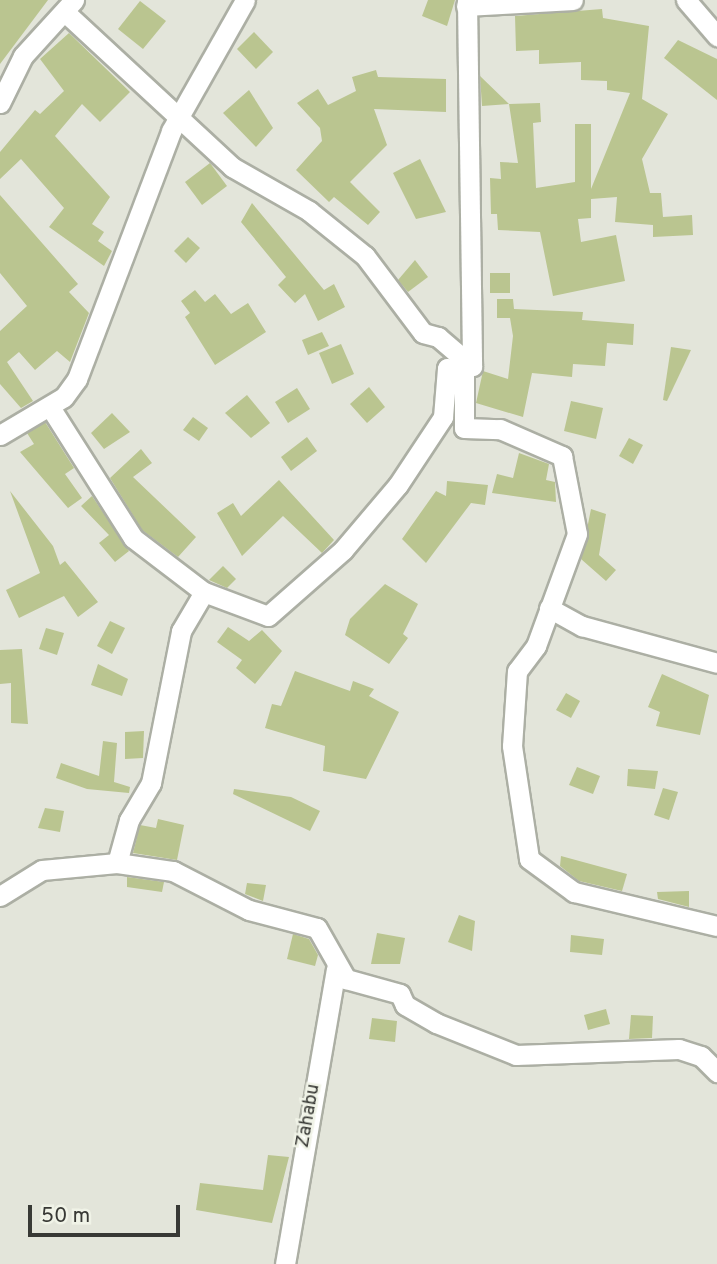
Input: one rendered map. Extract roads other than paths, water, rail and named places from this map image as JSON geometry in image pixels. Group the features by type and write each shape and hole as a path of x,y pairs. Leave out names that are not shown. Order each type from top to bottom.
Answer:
{"street":[{"path":"0,435 64,397 88,355 179,113 245,0"},
{"path":"0,103 23,56 70,7 232,167 309,211 365,256 423,334 438,337 472,366 466,3 573,0"},
{"path":"686,0 717,36"},
{"path":"50,407 133,538 204,592 275,614 343,550 408,472 443,417 447,368 464,371 464,428 500,429 562,456 576,534 536,646 517,671 512,746 528,859 574,891 717,926"},
{"path":"117,863 129,820 151,783 181,631 204,592"},
{"path":"548,608 582,626 717,663"},
{"path":"0,896 43,870 117,863 191,876 249,910 317,928 336,969 346,979 400,993 405,1005 436,1023 516,1055 679,1048 701,1056 717,1072"},
{"name":"Zahabu","path":"285,1264 336,969"}]}
